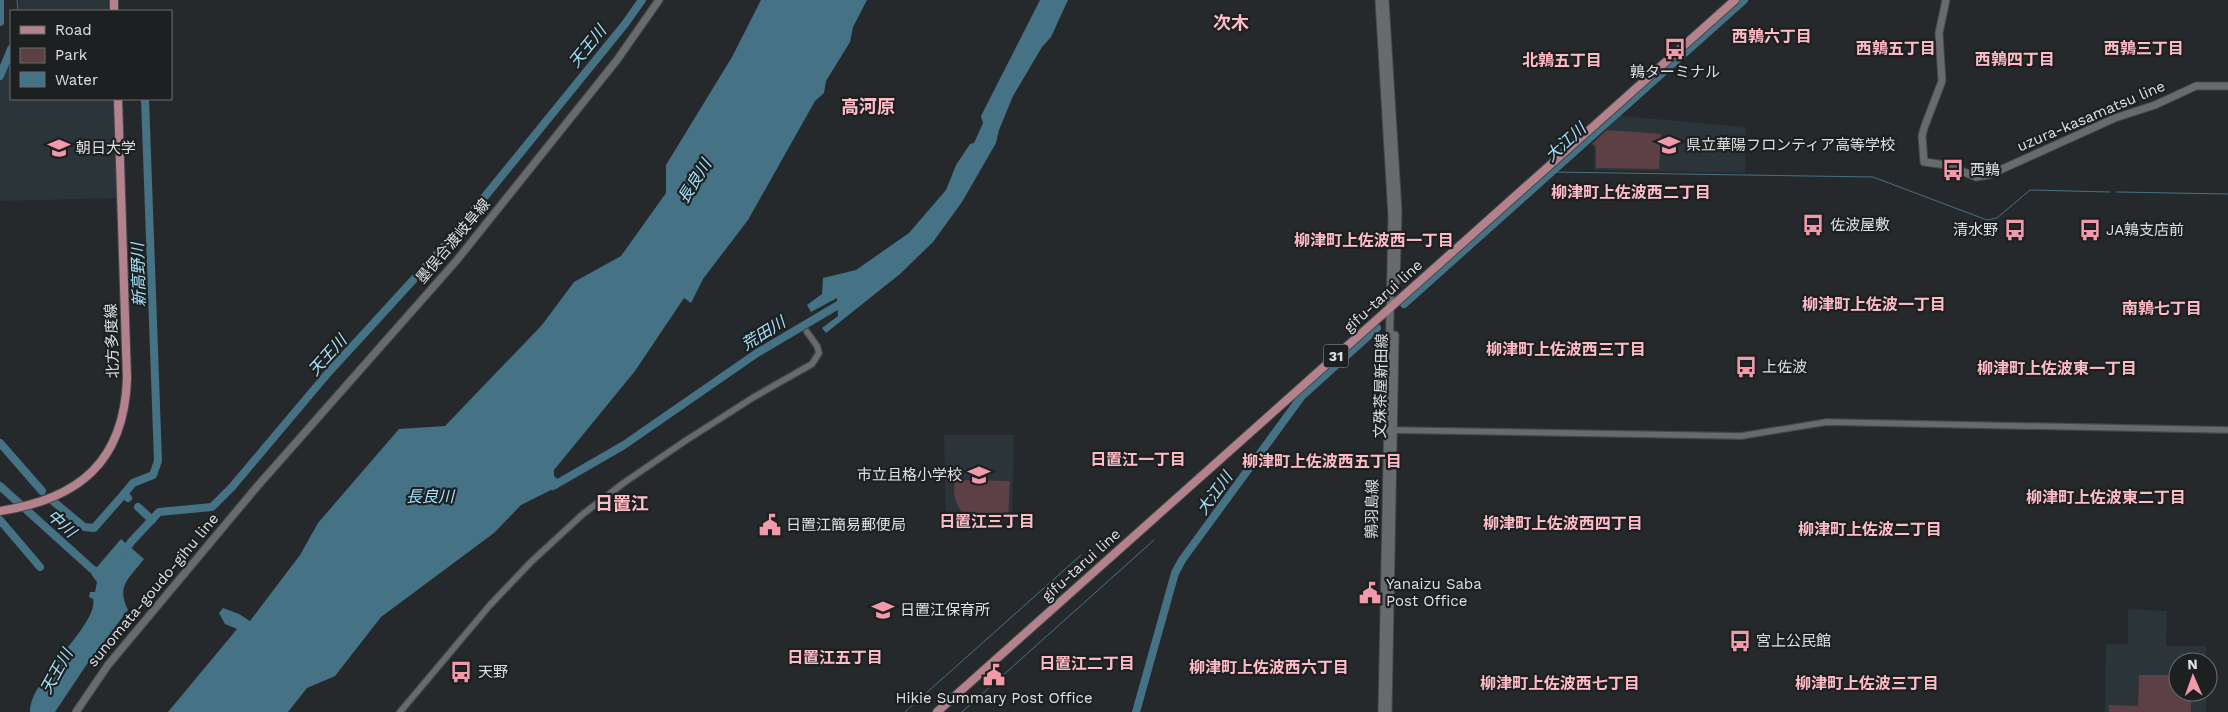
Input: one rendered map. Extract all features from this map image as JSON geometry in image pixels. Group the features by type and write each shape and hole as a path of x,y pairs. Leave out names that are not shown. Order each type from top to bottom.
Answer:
{"main road":[{"name":"墨俣合渡岐阜線","path":"76,712 108,665 255,489 457,260 617,60 659,0"},
{"path":"1379,0 1392,216 1393,305"},
{"path":"1385,0 1398,211 1393,305"},
{"name":"gifu-tarui line","path":"937,712 1736,0"},
{"name":"uzura-kasamatsu line","path":"1946,0 1939,33 1942,81 1922,136 1924,162 1947,166 1967,174 1982,176 2115,118 2155,105 2196,86 2228,86"},
{"name":"北方多度線","path":"0,511 34,504 55,497 89,476 109,450 124,414 127,379 118,100"},
{"name":"鶉羽島線","path":"1382,712 1393,305"},
{"name":"文殊茶屋新田線","path":"1388,712 1391,430"}],"street":[{"path":"400,712 490,605 531,562 582,514 625,482 700,432 754,397 812,364 819,353 817,346 807,332"},
{"path":"1391,430 1741,436 1827,422 2228,430"}],"shaded area":[{"path":"19,0 112,0 113,10 19,10"},
{"name":"朝日大学","path":"10,56 10,100 116,100 119,198 0,201 0,79"},
{"name":"県立華陽フロンティア高等学校","path":"1620,116 1746,127 1745,173 1594,170 1594,146 1591,144"},
{"name":"市立且格小学校","path":"944,435 1014,435 1012,516 1010,518 946,513"},
{"path":"2128,609 2167,611 2166,646 2206,646 2206,652 2168,652 2168,702 2206,702 2206,712 2105,712 2106,644 2128,644"}],"green space":[{"path":"1607,130 1661,134 1659,169 1596,168 1596,146 1592,144"},
{"path":"955,480 1010,481 1008,516 963,513 955,497"},
{"path":"2139,675 2168,675 2168,702 2191,702 2191,712 2109,712 2109,705 2138,706"}],"water":[{"name":"長良川","path":"761,0 867,0 853,27 850,42 826,81 824,93 815,101 748,220 703,279 691,303 684,298 635,371 554,470 554,476 563,484 521,505 494,533 381,617 335,676 307,688 288,712 168,712 237,629 225,624 219,613 223,608 239,614 250,621 300,555 318,523 399,429 445,426 542,325 574,282 621,256 666,193 666,165 732,57"},
{"path":"1040,0 1068,0 1051,37 1042,47 1013,96 999,130 996,143 962,202 933,242 900,274 826,333 822,328 838,316 837,298 811,312 807,305 822,294 823,278 856,270 909,233 946,190 956,165 970,144 974,143 983,123 981,116"},
{"path":"121,539 144,559 129,577 124,588 123,594 128,610 87,664 55,712 30,712 33,698 41,684 86,623 92,610 93,599 89,597 90,592 95,592 97,582 91,574"}],"waterway":[{"name":"中川","path":"0,0 0,22"},
{"path":"17,0 18,10"},
{"name":"天王川","path":"123,554 131,542 159,512 212,507 232,487 328,373 448,242 625,24 642,0"},
{"name":"大江川","path":"1404,304 1744,0"},
{"path":"0,76 10,51"},
{"name":"新高野川","path":"128,498 124,494 133,483 153,475 158,461 145,100"},
{"path":"1553,172 1873,177 1987,220 1997,218 2030,190 2110,192"},
{"path":"2117,192 2228,194"},
{"name":"荒田川","path":"553,486 624,445 757,353 845,301"},
{"name":"大江川","path":"1136,712 1175,573 1182,560 1302,396 1377,328"},
{"path":"0,443 42,491"},
{"name":"中川","path":"0,486 92,569 102,574"},
{"path":"54,502 84,527 94,528 124,494"},
{"path":"138,507 152,520"},
{"path":"0,520 40,567"},
{"path":"962,712 1154,540"},
{"path":"905,712 1081,555"}],"place":[{"name":"鶉ターミナル","path":"1675,49"},
{"name":"県立華陽フロンティア高等学校","path":"1669,145"},
{"name":"朝日大学","path":"59,148"},
{"name":"西鶉","path":"1953,170"},
{"name":"佐波屋敷","path":"1813,225"},
{"name":"清水野","path":"2015,230"},
{"name":"JA鶉支店前","path":"2090,230"},
{"name":"上佐波","path":"1746,367"},
{"name":"市立且格小学校","path":"979,475"},
{"name":"日置江簡易郵便局","path":"770,525"},
{"name":"Yanaizu Saba Post Office","path":"1370,593"},
{"name":"日置江保育所","path":"883,610"},
{"name":"宮上公民館","path":"1740,641"},
{"name":"天野","path":"461,672"},
{"name":"Hikie Summary Post Office","path":"994,675"}],"district":[{"name":"次木","path":"1231,23"},
{"name":"西鶉六丁目","path":"1772,36"},
{"name":"西鶉五丁目","path":"1896,48"},
{"name":"西鶉三丁目","path":"2144,48"},
{"name":"西鶉四丁目","path":"2015,59"},
{"name":"北鶉五丁目","path":"1562,60"},
{"name":"高河原","path":"868,107"},
{"name":"柳津町上佐波西二丁目","path":"1631,192"},
{"name":"柳津町上佐波西一丁目","path":"1374,240"},
{"name":"柳津町上佐波一丁目","path":"1874,304"},
{"name":"南鶉七丁目","path":"2162,308"},
{"name":"柳津町上佐波西三丁目","path":"1566,349"},
{"name":"柳津町上佐波東一丁目","path":"2057,368"},
{"name":"日置江一丁目","path":"1138,459"},
{"name":"柳津町上佐波西五丁目","path":"1322,461"},
{"name":"柳津町上佐波東二丁目","path":"2106,497"},
{"name":"日置江","path":"622,504"},
{"name":"日置江三丁目","path":"987,521"},
{"name":"柳津町上佐波西四丁目","path":"1563,523"},
{"name":"柳津町上佐波二丁目","path":"1870,529"},
{"name":"日置江五丁目","path":"835,657"},
{"name":"日置江二丁目","path":"1087,663"},
{"name":"柳津町上佐波西六丁目","path":"1269,667"},
{"name":"柳津町上佐波西七丁目","path":"1560,683"},
{"name":"柳津町上佐波三丁目","path":"1867,683"}]}
